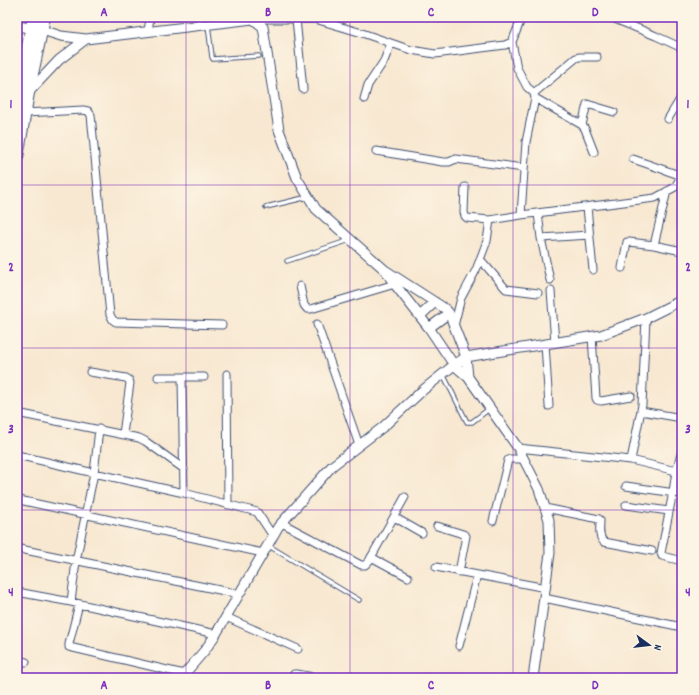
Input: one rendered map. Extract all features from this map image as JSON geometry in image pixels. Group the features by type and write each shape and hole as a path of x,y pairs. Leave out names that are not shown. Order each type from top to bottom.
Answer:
{"main road":[{"path":"17,101 36,25 44,17"},
{"path":"17,157 25,113 36,25"}],"street":[{"path":"148,32 150,17"},
{"path":"522,17 512,42 517,68 527,87 535,96 582,125 594,152"},
{"path":"610,17 682,48"},
{"path":"17,26 36,25 61,36 86,39 208,24 226,20 254,18 315,19 411,50 435,54 505,45 512,42"},
{"path":"254,18 263,27 279,130 297,178 316,209 386,270 444,308 449,313 466,357 468,377"},
{"path":"296,19 303,89"},
{"path":"17,101 28,92 59,60 86,39"},
{"path":"364,99 368,85 384,61 391,43"},
{"path":"521,215 526,142 535,96 576,58 596,57"},
{"path":"668,119 682,96"},
{"path":"582,125 587,104 614,112"},
{"path":"25,113 83,110 92,114 110,315 112,320 116,322 222,325"},
{"path":"376,151 443,162 449,162 456,159 524,168"},
{"path":"465,187 465,216 468,218 490,220 654,198 675,186 682,176 633,159"},
{"path":"654,245 667,191"},
{"path":"587,207 594,270"},
{"path":"538,213 541,238 550,280"},
{"path":"454,326 461,298 476,270 487,241 490,220"},
{"path":"541,238 590,235"},
{"path":"622,268 627,242 654,245 682,251"},
{"path":"480,259 506,289 538,293"},
{"path":"386,270 429,328 454,365 468,377 518,448 539,489 549,520 550,553 535,678"},
{"path":"300,286 304,306 307,309 311,309 395,284"},
{"path":"551,291 555,342"},
{"path":"79,604 69,647 184,677 216,634 282,523 332,466 383,427 422,390 454,365 466,357 601,335 646,318 682,300"},
{"path":"420,316 435,302"},
{"path":"429,328 449,313"},
{"path":"632,460 641,411 646,318"},
{"path":"316,324 359,446"},
{"path":"592,336 597,400 601,401 631,396"},
{"path":"545,344 549,406"},
{"path":"90,372 126,378 129,380 130,383 123,434"},
{"path":"227,374 228,504"},
{"path":"158,378 204,378"},
{"path":"182,378 184,493"},
{"path":"641,411 682,418"},
{"path":"17,414 139,438 184,469"},
{"path":"71,602 76,561 94,473 98,429"},
{"path":"518,448 632,460 676,471"},
{"path":"682,451 676,471 661,553 662,556 682,561"},
{"path":"17,455 184,493 257,512 273,536"},
{"path":"493,521 508,460 524,459"},
{"path":"626,486 682,494"},
{"path":"282,523 361,565 365,565 405,497"},
{"path":"19,500 266,549"},
{"path":"626,505 669,511"},
{"path":"545,508 599,519 600,537 604,542 652,551"},
{"path":"394,517 422,533"},
{"path":"437,526 466,536 459,572"},
{"path":"20,549 239,594"},
{"path":"371,557 408,577"},
{"path":"436,567 477,575 682,627"},
{"path":"459,646 477,575"},
{"path":"17,592 71,602 216,634"},
{"path":"226,617 298,649"},
{"path":"17,660 26,662"},
{"path":"291,678 294,674 318,678"}],"lane":[{"path":"208,24 213,60 259,56"},
{"path":"266,207 309,197"},
{"path":"287,261 351,240"},
{"path":"443,374 467,422 472,422 490,409"},
{"path":"266,549 359,600"}]}
